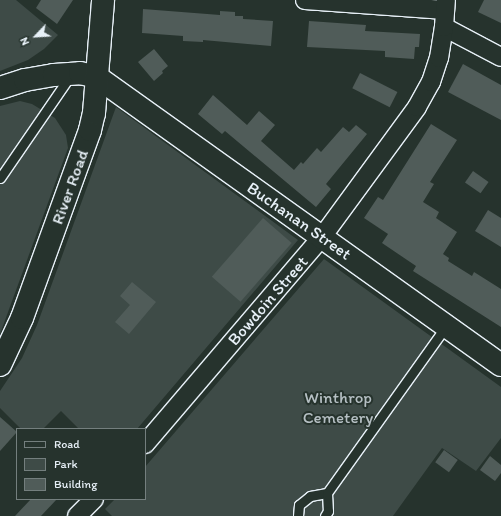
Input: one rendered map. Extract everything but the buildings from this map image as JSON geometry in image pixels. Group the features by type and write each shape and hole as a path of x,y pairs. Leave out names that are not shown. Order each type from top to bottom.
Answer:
{"street":[{"name":"River Road","path":"0,365 22,318 88,139 94,113 103,0"},
{"path":"305,0 445,12 501,57"},
{"name":"Bowdoin Street","path":"146,443 322,237 422,100 437,66 445,12"},
{"path":"0,88 35,78 72,74 97,77"},
{"name":"Buchanan Street","path":"97,77 501,365"},
{"path":"77,516 93,500"}],"lane":[{"path":"0,178 72,74"},
{"path":"325,516 328,511 327,493 446,326"},
{"path":"298,516 300,505 310,496 327,493"}],"green space":[{"path":"0,0 16,0 58,35 44,49 28,60 0,71"},
{"path":"20,101 32,104 55,118 66,135 68,148 0,334 0,106"},
{"path":"116,107 298,240 138,428 78,428 61,411 44,428 20,428 0,408 0,391 22,358 37,325"},
{"name":"Winthrop Cemetery","path":"324,259 501,387 501,438 476,471 442,448 393,516 112,516 105,509 114,500 146,500 146,466"}]}
